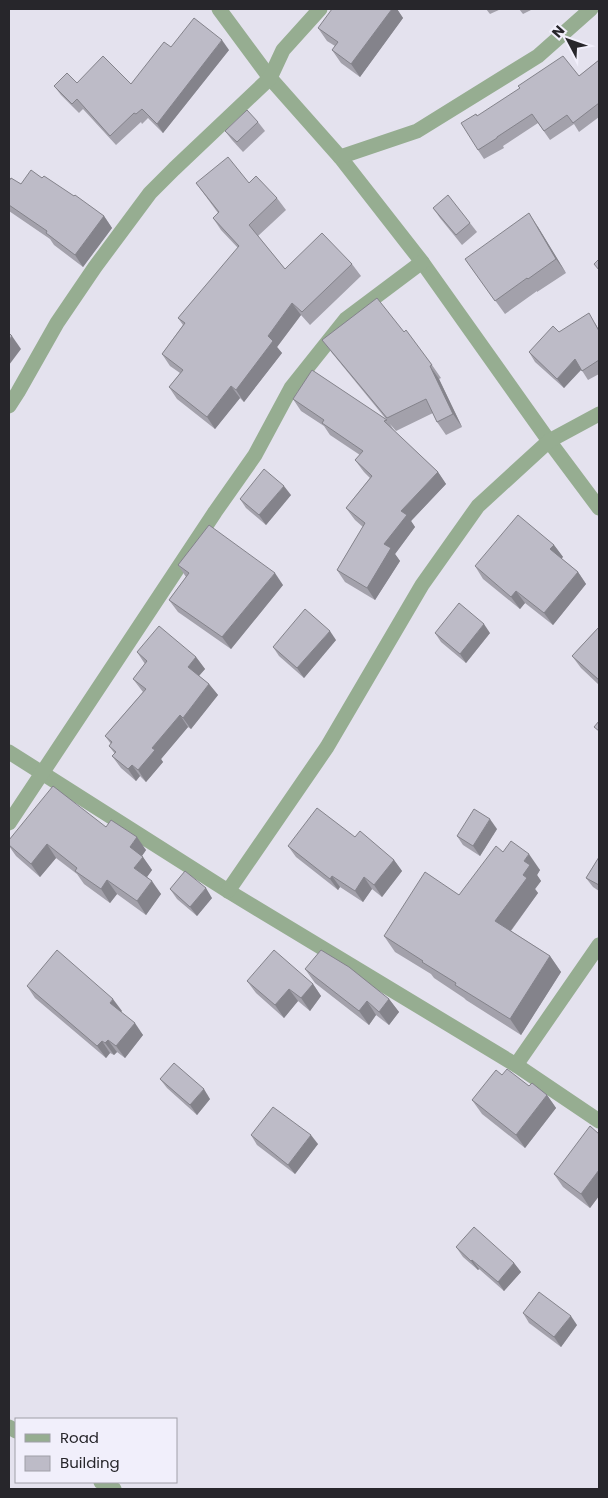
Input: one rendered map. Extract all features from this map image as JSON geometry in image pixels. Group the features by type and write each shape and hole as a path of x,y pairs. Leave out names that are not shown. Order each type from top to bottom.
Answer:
{"street":[{"path":"218,9 270,78 340,157 422,262 599,508"},
{"path":"9,406 57,323 150,193 270,78 283,50 320,9"},
{"path":"340,157 417,131 538,56 591,9"},
{"path":"9,823 214,512 255,455 291,388 346,319 422,262"},
{"path":"228,891 326,747 422,585 478,506 549,441 599,414"},
{"path":"9,752 228,891 516,1065 599,1121"},
{"path":"516,1065 599,945"},
{"path":"103,1483 114,1489"}],"building":[{"path":"332,9 392,9 351,64 332,50 338,42 318,28"},
{"path":"194,18 222,40 157,124 142,109 136,114 134,113 110,136 77,99 72,104 54,86 67,73 77,83 103,56 131,84 164,42 171,47"},
{"path":"563,56 579,76 599,60 599,103 573,123 567,115 544,131 532,114 478,150 461,123 476,114 477,116 520,88 518,86"},
{"path":"247,110 258,122 237,142 225,131"},
{"path":"228,157 249,183 256,176 277,198 249,225 285,269 322,233 352,264 302,312 292,303 268,336 273,341 236,390 231,386 207,417 169,387 183,370 162,354 185,323 178,318 239,246 213,218 219,212 196,183"},
{"path":"31,170 42,178 44,176 75,195 104,216 75,255 46,233 47,231 9,205 9,181 11,178 21,184"},
{"path":"448,195 470,223 456,235 433,208"},
{"path":"529,213 556,259 495,301 465,259"},
{"path":"599,259 599,270 594,264"},
{"path":"377,298 404,332 406,330 432,365 430,366 453,414 437,422 426,399 387,418 322,340"},
{"path":"589,313 599,331 599,360 582,371 575,359 557,379 529,352 553,326 559,332"},
{"path":"312,370 387,420 384,421 438,472 401,511 407,515 384,544 391,548 367,588 337,570 365,523 346,508 372,476 355,460 363,451 322,423 324,420 293,399"},
{"path":"264,469 284,486 259,515 240,499"},
{"path":"518,515 554,545 550,549 578,572 544,613 516,591 511,597 475,566"},
{"path":"209,525 275,573 222,637 169,600 189,573 178,565"},
{"path":"459,603 484,624 460,654 435,633"},
{"path":"305,609 330,631 297,668 273,647"},
{"path":"159,626 196,657 188,667 209,684 183,718 180,715 152,748 155,750 138,770 132,765 128,769 112,756 116,752 109,746 112,742 105,736 146,689 133,679 147,661 137,652"},
{"path":"599,627 599,680 572,656"},
{"path":"599,721 599,731 594,727"},
{"path":"53,786 106,827 111,820 137,837 130,847 143,857 134,868 152,881 137,901 107,880 101,889 75,871 77,868 47,844 31,864 9,845 9,840"},
{"path":"317,808 355,837 360,831 394,860 374,885 364,877 355,891 332,876 330,879 288,846"},
{"path":"474,809 490,819 473,846 457,836"},
{"path":"511,841 529,854 524,861 530,865 523,875 527,878 495,921 550,956 510,1019 455,985 456,983 384,936 425,872 459,895 496,846 503,852"},
{"path":"599,857 599,885 586,878"},
{"path":"185,871 206,888 190,907 170,889"},
{"path":"57,950 113,999 110,1003 135,1023 116,1046 108,1040 105,1043 102,1041 97,1046 27,986"},
{"path":"274,950 313,984 301,998 289,989 275,1005 247,981"},
{"path":"321,950 349,967 389,999 379,1012 367,1001 359,1011 305,969"},
{"path":"174,1063 204,1089 190,1105 160,1079"},
{"path":"507,1069 529,1086 532,1083 547,1095 516,1135 472,1100 496,1070 502,1075"},
{"path":"273,1107 311,1135 288,1165 251,1135"},
{"path":"590,1126 599,1134 599,1170 581,1194 554,1174"},
{"path":"474,1227 514,1263 498,1282 456,1247"},
{"path":"539,1292 571,1316 554,1337 523,1313"}]}
